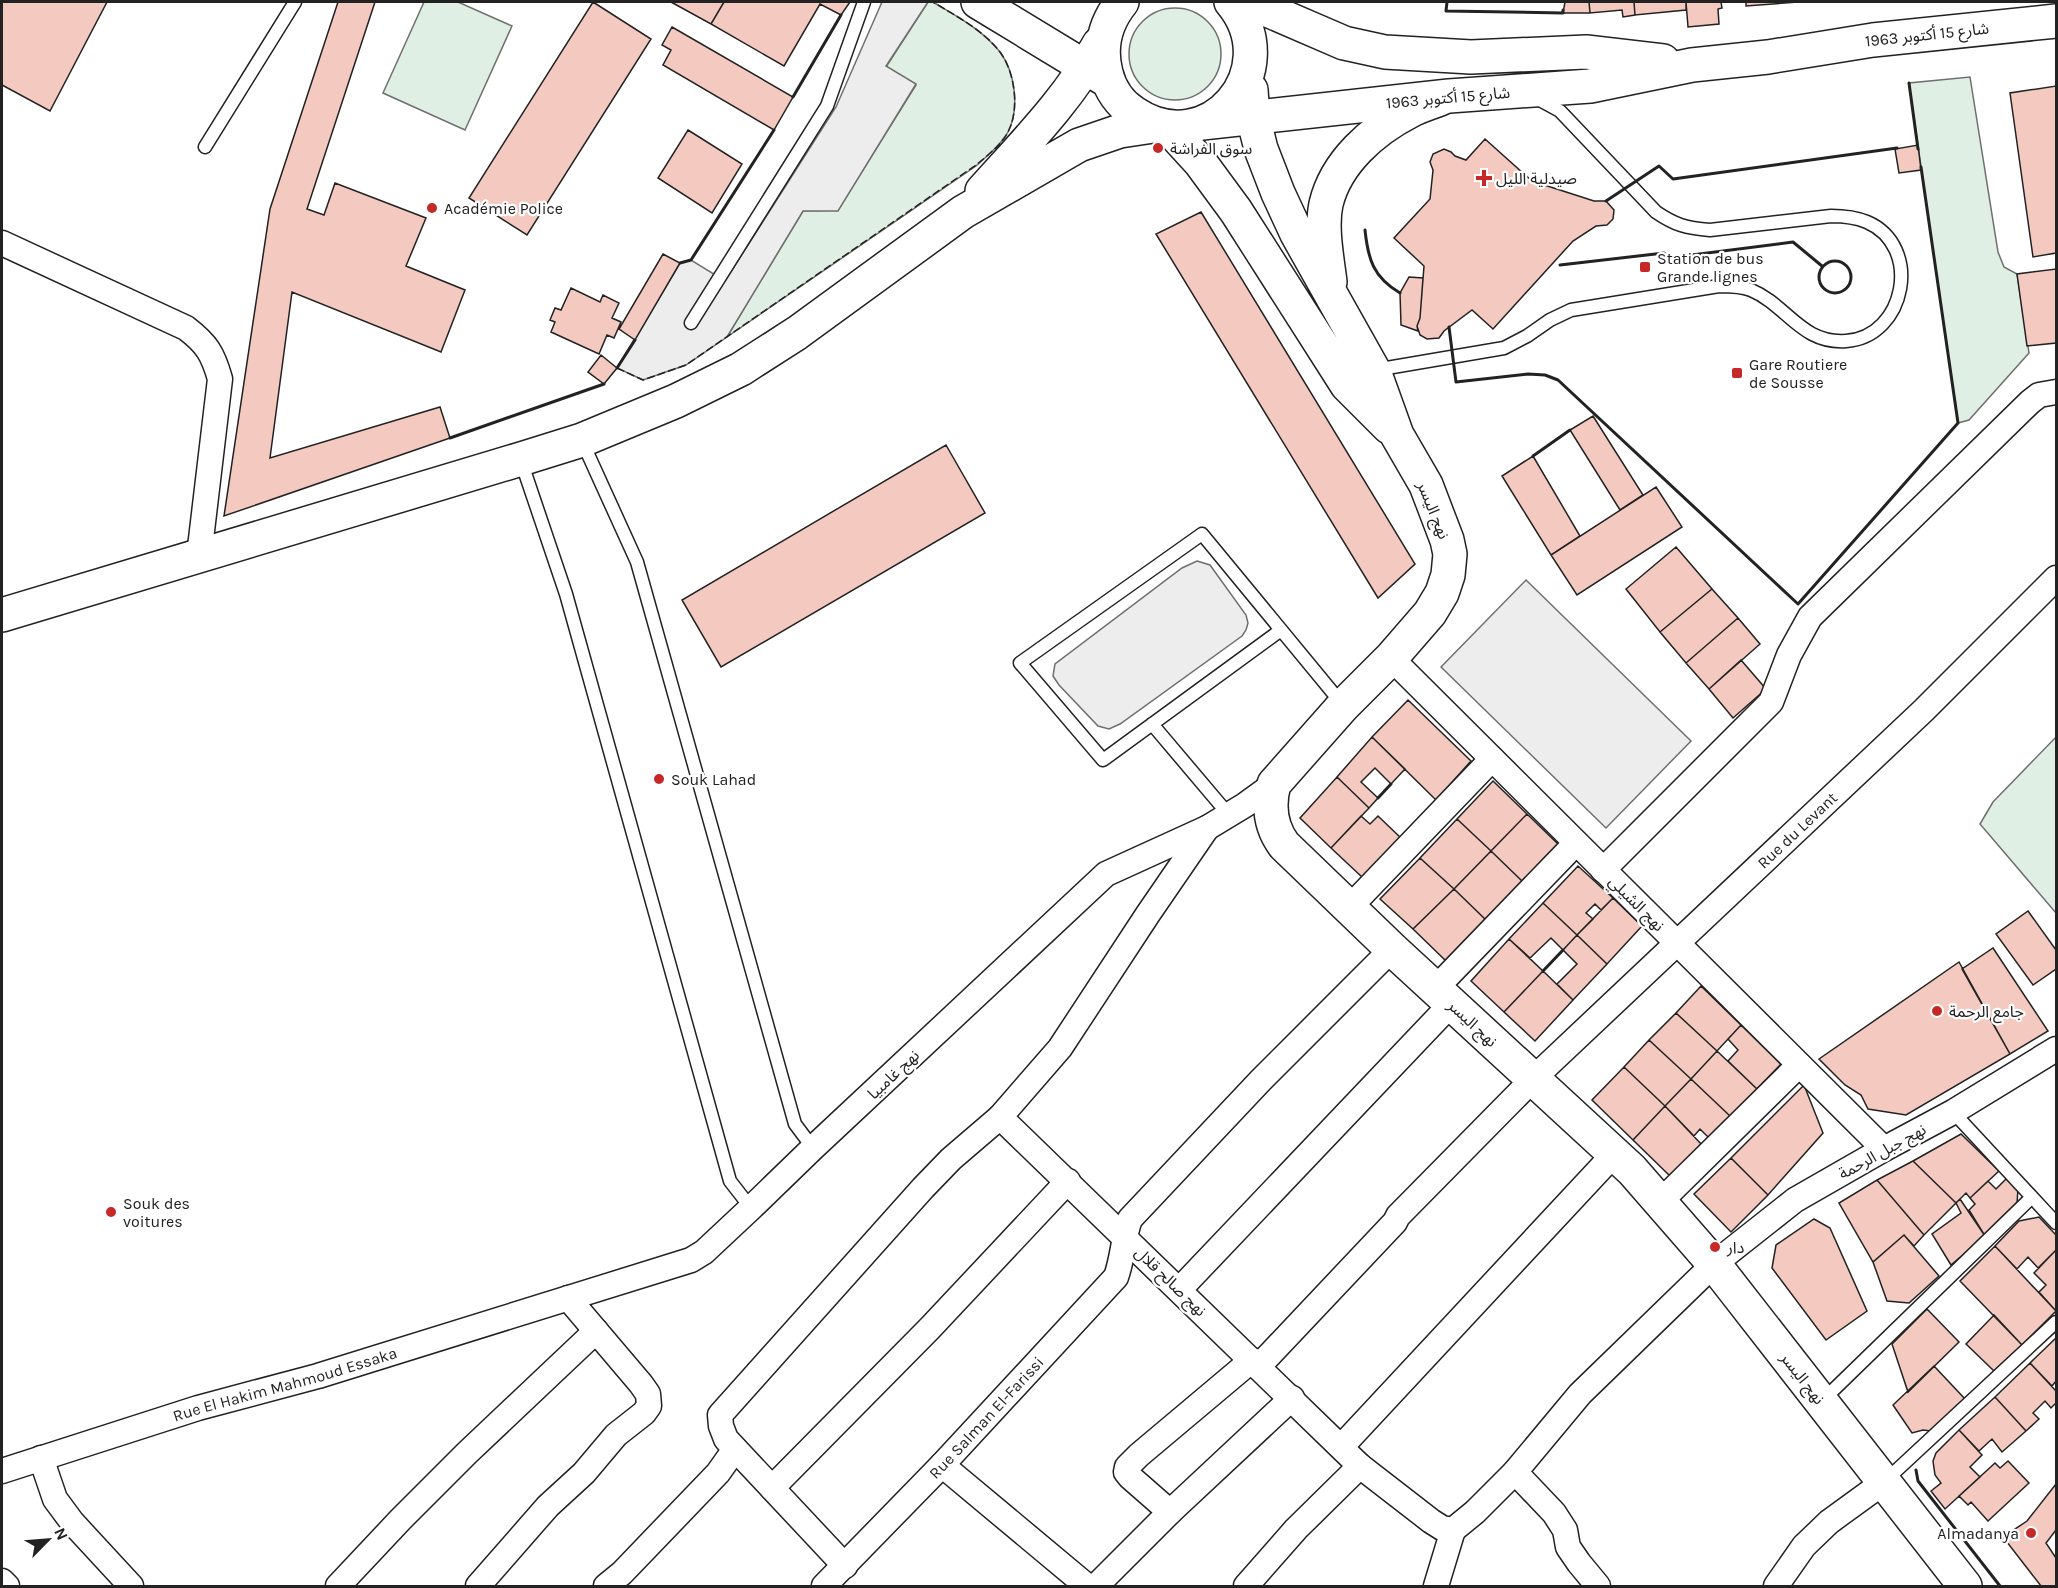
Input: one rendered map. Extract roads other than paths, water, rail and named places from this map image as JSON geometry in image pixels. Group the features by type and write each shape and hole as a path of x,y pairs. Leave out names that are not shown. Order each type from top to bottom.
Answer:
{"main road":[{"path":"978,2 1097,74 1129,110 1143,120 1164,126 1200,162 1360,378"},
{"path":"2,615 582,440 676,401 741,369 797,333 963,212 1057,107 1097,74 1104,34 1112,14 1122,2"},
{"path":"1248,2 1253,117 1261,149 1297,234 1332,296 1360,378"},
{"name":"شارع 15 أكتوبر 1963","path":"1248,2 1344,43 1385,52 1471,57 1586,52 1692,65"},
{"name":"شارع 15 أكتوبر 1963","path":"963,212 1079,145 1120,131 1164,126 1185,127 1253,117 1449,96 1590,86 1692,65 1768,57 1873,40 2056,21"},
{"path":"1202,123 1224,111 1240,93 1250,58"},
{"path":"1332,296 1325,241 1326,205 1335,178 1350,157 1377,132 1410,110 1449,96"},
{"name":"نهج اليسر","path":"1360,378 1426,485 1447,540 1450,554 1448,574 1442,593 1430,613 1274,784 1270,799 1275,833 1284,845 1392,949 1615,1153 1661,1201 1714,1264 1965,1587"}],"street":[{"path":"3,248 186,328 203,340 214,359 220,379 199,556"},
{"path":"1603,870 1771,702 1789,655 1810,618 2030,402 2039,395 2056,392"},
{"name":"Rue du Levant","path":"1170,1512 1126,1472 1127,1467 1138,1455 1256,1363 1534,1078 1916,718 2056,578"},
{"name":"نهج الشيلي","path":"1391,658 1884,1149"},
{"path":"1349,908 1492,759"},
{"name":"نهج غامبيا","path":"568,1298 692,1260 704,1252 1106,874 1207,828 1274,784"},
{"path":"838,1579 771,1488 726,1439 720,1415 923,1188 951,1159 1000,1117 1060,1048 1207,828"},
{"path":"1180,1289 1444,996 1576,843"},
{"path":"1124,1236 1130,1219 1138,1210 1261,1080 1392,949"},
{"name":"نهج جبل الرحمة","path":"1453,1530 1475,1512 1515,1472 1580,1394 1714,1264 1795,1200 1953,1112 2056,1048"},
{"path":"1661,1201 1800,1065"},
{"name":"نهج صالح قلال","path":"1000,1117 1342,1446 1360,1466 1436,1525 1453,1530"},
{"path":"1342,1446 1615,1153"},
{"path":"771,1488 930,1328 1068,1181"},
{"name":"Rue Salman El-Farissi","path":"838,1579 1116,1277 1122,1260 1124,1236"},
{"path":"478,1587 548,1506 584,1473 616,1435 644,1413 649,1406 648,1394 568,1298"},
{"name":"Rue El Hakim Mahmoud Essaka","path":"2,1472 198,1408 318,1376 568,1298"},
{"path":"338,1587 467,1453 596,1331"},
{"path":"1096,1587 1170,1512 1292,1398"},
{"path":"606,1587 718,1473 735,1449"},
{"path":"41,1458 55,1499 72,1522 131,1587"},
{"path":"942,1465 1087,1587"},
{"path":"1246,1587 1296,1529 1360,1466"},
{"path":"1515,1472 1554,1513 1565,1530 1568,1547 1598,1587"},
{"path":"1776,1587 1804,1546 1829,1522 1884,1482"},
{"path":"1438,1585 1453,1530"},
{"path":"2,1581 7,1587"}],"lane":[{"path":"204,147 295,2"},
{"path":"691,323 827,106 864,2"},
{"path":"1360,378 1504,348 1571,310 1719,286 1737,286 1751,290 1766,298 1810,333 1828,340 1848,341 1867,335 1883,324 1895,308 1902,290 1902,270 1896,251 1885,235 1869,223 1851,216 1832,216 1710,230 1691,229 1674,224 1656,212 1560,111 1541,99 1508,92"},
{"path":"582,440 637,562 795,1124 813,1148"},
{"path":"521,459 566,594 730,1181 751,1208"},
{"path":"1281,630 1103,760 1020,663 1202,534 1281,630 1343,706"},
{"path":"1152,724 1229,815"},
{"path":"1953,1112 2056,1223"},
{"path":"1821,1401 2032,1197"},
{"path":"1884,1482 2056,1322"}],"place":[{"name":"سوق الفراشة","path":"1158,148"},
{"name":"صيدلية الليل","path":"1484,178"},
{"name":"Académie Police","path":"432,208"},
{"name":"Station de bus Grande lignes","path":"1645,267"},
{"name":"Gare Routiere de Sousse","path":"1737,373"},
{"name":"Souk Lahad","path":"659,779"},
{"name":"جامع الرحمة","path":"1937,1011"},
{"name":"Souk des voitures","path":"111,1212"},
{"name":"دار","path":"1715,1247"},
{"name":"Almadanya","path":"2031,1533"}]}
